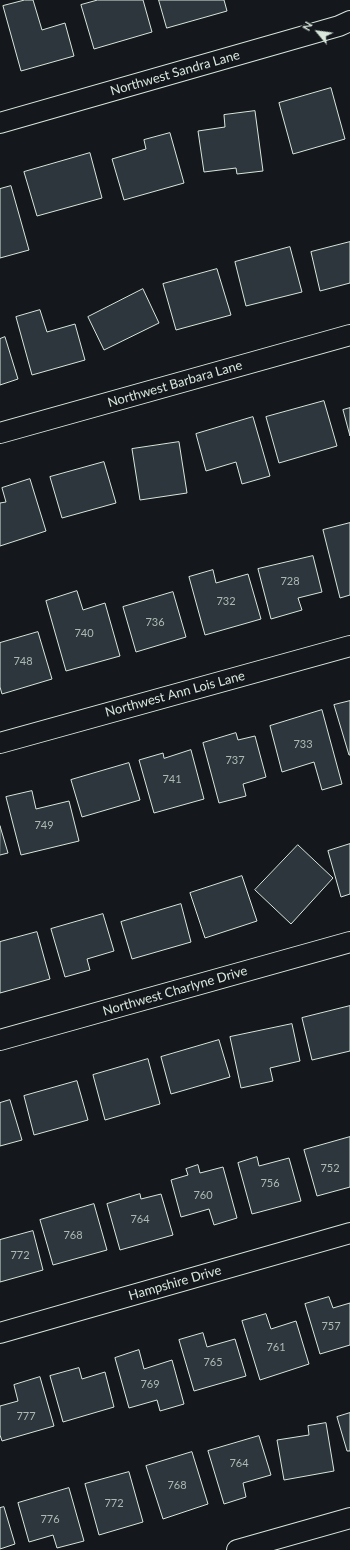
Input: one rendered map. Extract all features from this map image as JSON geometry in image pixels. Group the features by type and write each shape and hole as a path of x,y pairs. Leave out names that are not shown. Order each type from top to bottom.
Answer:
{"street":[{"name":"Northwest Sandra Lane","path":"0,122 339,26 350,21"},
{"name":"Northwest Barbara Lane","path":"0,433 350,335"},
{"name":"Northwest Ann Lois Lane","path":"0,743 350,646"},
{"name":"Northwest Charlyne Drive","path":"0,1040 350,942"},
{"name":"Hampshire Drive","path":"0,1333 350,1233"},
{"path":"237,1550 350,1518"}],"building":[{"path":"25,0 33,0 42,30 65,23 74,56 21,71 3,6"},
{"path":"98,0 143,0 152,32 94,49 81,5"},
{"path":"159,0 224,0 227,11 167,28"},
{"path":"331,88 345,139 293,154 279,103"},
{"path":"255,111 263,171 237,174 236,168 204,172 198,131 225,127 224,115"},
{"path":"170,133 184,183 124,200 112,159 146,149 144,140"},
{"path":"90,153 102,198 37,216 24,172"},
{"path":"11,186 29,250 0,258 0,189"},
{"path":"350,242 350,283 320,291 311,252"},
{"path":"290,247 302,292 246,306 235,262"},
{"path":"217,269 231,315 176,330 163,284"},
{"path":"143,289 159,323 104,350 88,317"},
{"path":"40,310 47,332 75,324 85,360 32,375 16,317"},
{"path":"5,337 18,379 0,385 0,339"},
{"path":"324,401 337,446 279,463 266,417"},
{"path":"350,408 350,436 343,410"},
{"path":"253,417 270,476 242,484 236,462 206,471 196,434"},
{"path":"179,442 187,493 140,500 132,449"},
{"path":"104,462 116,503 62,518 50,477"},
{"path":"30,479 46,531 0,546 0,503 6,502 2,488"},
{"path":"350,523 350,595 340,598 323,530"},
{"path":"313,556 322,592 298,598 302,610 271,619 258,569"},
{"path":"213,570 216,583 248,574 261,619 205,635 189,577"},
{"path":"77,591 83,610 105,603 120,656 66,671 46,601"},
{"path":"173,592 186,637 136,652 123,607"},
{"path":"38,632 52,679 2,694 0,687 0,643"},
{"path":"350,701 350,755 349,755 334,705"},
{"path":"322,710 342,784 322,790 314,762 282,772 270,726"},
{"path":"236,733 238,740 255,736 266,777 243,784 246,796 219,803 203,743"},
{"path":"191,750 204,799 154,813 139,760 163,753 164,758"},
{"path":"129,763 140,800 82,817 71,780"},
{"path":"32,791 36,809 69,801 79,841 21,855 6,797"},
{"path":"0,826 8,853 0,855"},
{"path":"350,844 350,894 341,897 328,851"},
{"path":"298,845 333,878 291,924 255,890"},
{"path":"242,876 257,921 205,938 190,893"},
{"path":"181,904 191,942 132,959 121,922"},
{"path":"103,914 114,951 87,959 90,970 65,977 51,929"},
{"path":"37,932 50,979 0,993 0,942"},
{"path":"350,1006 350,1051 312,1060 302,1018"},
{"path":"292,1024 300,1061 270,1068 273,1081 241,1088 230,1037"},
{"path":"219,1040 230,1077 171,1094 161,1057"},
{"path":"148,1059 160,1104 105,1120 93,1075"},
{"path":"77,1081 88,1120 34,1135 24,1096"},
{"path":"10,1100 22,1140 0,1146 0,1103"},
{"path":"350,1137 350,1187 317,1196 304,1150"},
{"path":"257,1157 259,1166 289,1158 301,1201 252,1214 238,1163"},
{"path":"198,1165 200,1173 223,1167 237,1218 214,1225 209,1209 181,1217 171,1180 188,1175 186,1169"},
{"path":"140,1194 141,1199 161,1194 173,1235 120,1250 107,1204"},
{"path":"94,1204 107,1250 53,1265 40,1220"},
{"path":"33,1231 43,1270 0,1282 0,1240"},
{"path":"329,1297 333,1308 350,1303 350,1345 320,1354 305,1304"},
{"path":"266,1314 271,1329 296,1321 309,1364 260,1380 242,1321"},
{"path":"203,1333 207,1347 235,1339 246,1376 194,1391 179,1340"},
{"path":"139,1350 144,1369 172,1360 184,1404 160,1411 157,1400 129,1408 115,1358"},
{"path":"79,1368 82,1379 105,1372 114,1407 63,1422 50,1376"},
{"path":"40,1377 54,1426 2,1441 0,1435 0,1406 18,1401 14,1385"},
{"path":"350,1413 350,1451 347,1451 337,1417"},
{"path":"326,1423 334,1471 284,1480 277,1440 309,1435 308,1426"},
{"path":"259,1436 271,1475 243,1483 246,1497 224,1504 208,1451"},
{"path":"192,1452 208,1504 163,1519 146,1466"},
{"path":"129,1472 143,1522 99,1535 85,1484"},
{"path":"69,1488 84,1541 57,1548 53,1535 29,1542 18,1503"},
{"path":"4,1507 15,1544 0,1549 0,1508"}]}
